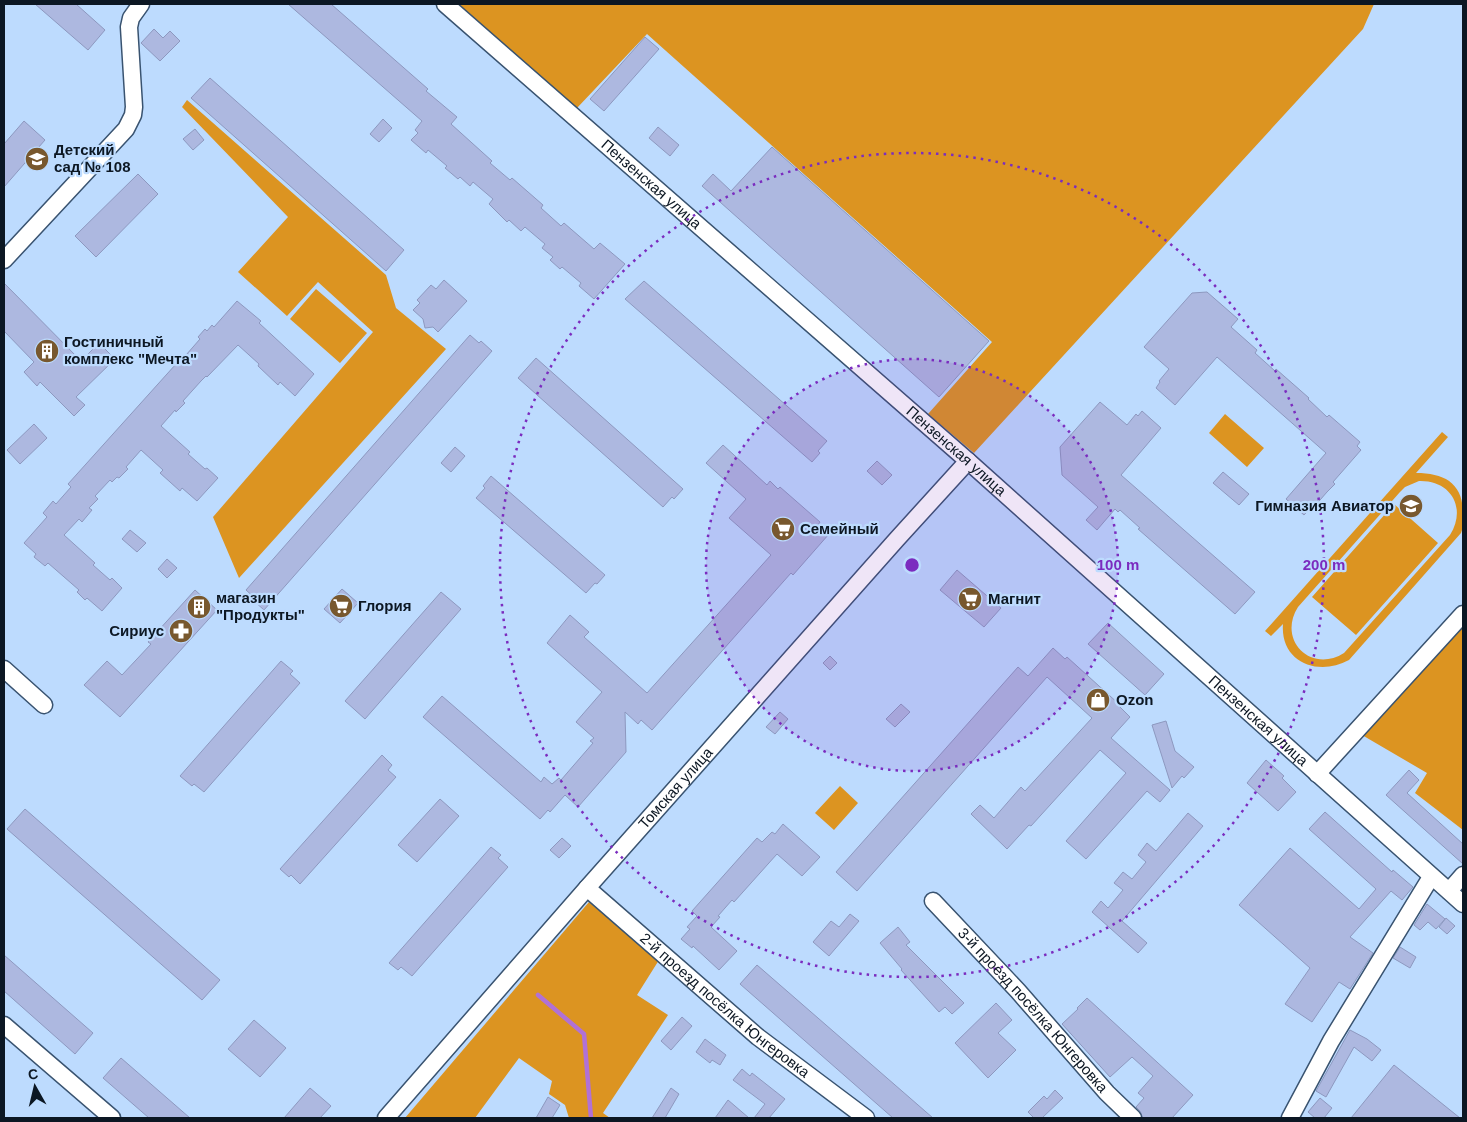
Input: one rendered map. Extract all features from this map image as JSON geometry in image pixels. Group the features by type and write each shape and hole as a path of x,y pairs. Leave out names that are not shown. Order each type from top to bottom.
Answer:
{"street":[{"path":"4,260 126,129 133,115 134,107 129,27 131,18 141,4"},
{"name":"Пензенская улица","path":"445,4 968,461 1463,904"},
{"name":"Томская улица","path":"386,1118 587,888 968,461"},
{"path":"1317,774 1463,614"},
{"path":"4,669 44,705"},
{"path":"1449,892 1463,875"},
{"path":"1290,1118 1331,1041 1431,877"},
{"name":"2-й проезд посёлка Юнгеровка","path":"587,888 758,1037 866,1118"},
{"name":"3-й проезд посёлка Юнгеровка","path":"933,902 1018,991 1107,1093 1133,1118"},
{"path":"4,1025 112,1118"}],"shaded area":[{"path":"458,4 1374,4 1363,29 974,453 928,414 992,342 647,34 577,108"},
{"path":"187,100 386,275 396,308 446,349 239,578 213,517 373,332 318,282 287,316 238,272 288,217 182,107"},
{"path":"316,289 367,333 340,363 290,319"},
{"path":"1225,414 1264,448 1247,467 1209,433"},
{"path":"1442,432 1448,437 1416,473 1435,475 1456,487 1462,503 1463,528 1461,533 1349,660 1325,667 1303,663 1294,657 1288,648 1284,637 1283,624 1271,636 1265,631","holes":["1419,481 1440,485 1453,498 1457,515 1450,535 1344,653 1332,658 1320,659 1309,656 1295,642 1292,631 1293,619 1298,607 1405,487"]},
{"path":"1394,504 1438,543 1356,635 1312,597"},
{"path":"1463,627 1463,830 1415,793 1427,773 1362,735"},
{"path":"840,786 858,803 834,830 815,813"},
{"path":"589,902 659,960 637,995 668,1015 603,1113 610,1118 569,1118 565,1105 549,1094 552,1081 519,1058 475,1118 405,1118"}],"building":[{"path":"35,4 76,4 105,30 88,50"},
{"path":"288,4 331,4 428,89 426,91 457,117 451,124 492,161 490,163 510,180 512,178 543,205 541,208 561,226 564,223 594,249 600,243 625,264 594,299 579,286 581,283 562,267 560,269 550,260 553,257 542,248 545,244 525,227 521,231 509,220 507,222 489,204 493,199 473,182 470,186 460,177 458,179 445,168 447,166 428,150 426,153 411,140 418,133 415,130 422,121"},
{"path":"154,29 163,38 170,31 180,41 160,61 141,43"},
{"path":"645,37 659,49 604,111 590,99"},
{"path":"210,78 404,250 386,271 191,98"},
{"path":"383,119 392,128 379,142 370,134"},
{"path":"24,121 45,140 4,187 4,144"},
{"path":"658,127 679,145 670,156 649,138"},
{"path":"195,129 204,140 193,150 183,139"},
{"path":"772,147 989,341 939,397 702,186 713,174 731,191"},
{"path":"138,174 158,194 96,257 75,236"},
{"path":"444,280 467,301 438,332 433,327 425,328 423,319 413,310 420,303 417,300 431,285 436,289"},
{"path":"644,281 827,441 818,451 820,453 812,462 625,299"},
{"name":"Гостиничный комплекс \"Мечта\"","path":"4,283 81,361 99,343 115,359 76,397 85,405 74,416 40,382 37,386 24,372 34,362 4,331"},
{"path":"1207,292 1238,319 1231,327 1257,350 1255,353 1309,398 1327,417 1329,415 1360,442 1357,446 1361,450 1333,482 1335,484 1304,515 1286,499 1326,453 1217,357 1175,405 1156,388 1169,369 1144,347 1192,293"},
{"path":"237,301 261,321 259,323 314,374 295,396 280,382 278,385 238,345 201,381 183,401 185,403 176,412 175,410 161,426 190,452 188,454 218,478 197,501 182,488 180,491 160,473 163,470 141,450 126,467 128,469 119,478 117,477 112,482 110,480 95,496 98,499 89,508 92,510 82,522 79,519 64,535 95,563 93,565 110,580 112,578 122,588 102,611 87,598 85,600 77,592 79,590 48,563 45,566 34,557 36,554 24,543 47,517 43,513 53,501 56,504 71,487 68,484 186,355 200,339 198,337 205,329 207,331 212,325 214,327"},
{"path":"470,335 479,343 481,341 492,351 264,610 246,590"},
{"path":"536,358 683,489 674,499 672,497 663,507 518,378"},
{"path":"1100,402 1127,425 1136,414 1138,416 1142,411 1161,428 1121,475 1255,592 1235,614 1138,529 1140,528 1120,510 1118,512 1115,509 1097,530 1086,520 1098,507 1062,475 1060,447"},
{"path":"34,424 47,438 20,464 7,450"},
{"path":"723,445 767,485 770,481 778,489 780,487 820,522 818,525 829,534 793,575 791,573 652,730 641,720 638,724 625,712 626,752 578,807 565,795 550,812 548,810 540,819 423,717 442,696 541,782 544,777 552,784 559,778 561,780 593,743 590,741 594,738 576,722 602,692 547,643 570,615 589,632 584,637 647,693 771,555 729,518 746,499 706,463"},
{"path":"455,447 465,456 451,472 441,463"},
{"path":"877,461 892,475 882,485 867,471"},
{"path":"1223,472 1249,494 1239,505 1213,483"},
{"path":"491,476 605,575 597,584 595,583 586,593 476,498 485,488 483,486"},
{"path":"130,530 146,543 137,552 122,539"},
{"path":"167,559 177,568 167,578 158,569"},
{"name":"Магнит","path":"957,570 1001,608 984,627 940,590"},
{"name":"Глория","path":"342,589 358,603 340,623 324,609"},
{"path":"195,590 217,610 120,717 84,685 107,661 122,675 151,644 148,642"},
{"path":"441,592 461,609 365,719 345,701"},
{"path":"1108,623 1164,674 1145,695 1088,644"},
{"path":"1053,648 1065,659 1067,657 1120,705 1130,717 1111,738 1170,790 1160,802 1147,791 1086,859 1066,841 1126,773 1100,750 1031,826 1029,825 1007,849 971,814 980,805 994,818 1021,787 1025,791 1092,718 1047,677 857,891 836,872 1018,667 1028,676"},
{"path":"830,656 837,663 830,670 823,663"},
{"path":"281,661 293,671 290,674 300,683 204,792 194,784 192,786 180,776"},
{"path":"901,704 910,712 895,727 886,719"},
{"path":"780,712 788,719 775,734 766,727"},
{"path":"1166,721 1175,751 1194,767 1184,778 1182,776 1172,788 1152,725"},
{"path":"382,755 392,765 388,770 396,777 300,884 291,875 289,877 280,869"},
{"path":"1266,760 1284,776 1282,778 1296,792 1278,811 1247,783"},
{"path":"1409,770 1419,780 1407,793 1463,844 1463,864 1386,795"},
{"path":"440,799 459,816 417,862 398,845"},
{"path":"25,809 220,980 202,1000 7,829"},
{"path":"1325,812 1392,872 1393,870 1413,887 1402,900 1391,891 1350,937 1373,953 1350,989 1339,982 1312,1022 1285,1004 1310,968 1239,905 1290,848 1359,909 1376,889 1309,829"},
{"path":"1188,813 1203,826 1122,921 1147,943 1138,953 1092,912 1101,901 1108,908 1123,890 1114,883 1123,872 1132,879 1146,862 1138,855 1147,843 1156,851"},
{"path":"783,824 820,857 802,876 777,854 734,902 732,900 711,927 737,951 719,970 693,946 692,948 681,939 690,929 687,927 697,916 692,911 757,838 762,842 772,832 775,834"},
{"path":"562,838 571,846 559,858 550,850"},
{"path":"491,847 501,855 498,858 508,867 412,976 401,967 398,970 389,963"},
{"path":"1427,904 1445,919 1436,929 1428,922 1420,930 1414,925"},
{"path":"850,914 859,921 829,956 813,942 831,921 839,927"},
{"path":"1446,918 1455,926 1447,934 1439,927"},
{"path":"898,927 910,942 906,945 964,1003 952,1014 945,1007 939,1012 901,970 880,943"},
{"path":"1400,947 1416,957 1410,968 1393,958"},
{"path":"4,955 93,1033 75,1054 4,991"},
{"path":"757,965 933,1118 893,1118 740,984"},
{"path":"1087,998 1193,1095 1172,1118 1143,1118 1136,1107 1144,1098 1138,1093 1153,1076 1132,1057 1110,1077 1062,1024"},
{"path":"996,1003 1012,1020 998,1033 1016,1050 988,1078 955,1043"},
{"path":"682,1017 692,1026 671,1050 661,1041"},
{"path":"254,1020 286,1048 260,1077 228,1049"},
{"path":"1350,1030 1367,1039 1381,1050 1372,1061 1354,1047 1326,1097 1316,1091"},
{"path":"705,1039 726,1055 720,1065 712,1060 710,1063 696,1052"},
{"path":"121,1058 190,1118 149,1118 103,1078"},
{"path":"1394,1065 1460,1118 1351,1118"},
{"path":"742,1069 750,1076 752,1073 785,1099 769,1118 754,1118 765,1104 733,1080"},
{"path":"310,1088 331,1106 320,1118 284,1118"},
{"path":"671,1088 679,1094 665,1118 652,1118"},
{"path":"1055,1090 1063,1098 1042,1118 1034,1118 1028,1112 1044,1096 1047,1099"},
{"path":"548,1097 560,1105 552,1118 536,1118"},
{"path":"1320,1098 1332,1108 1324,1118 1315,1118 1308,1112"},
{"path":"728,1100 749,1118 715,1118"}],"waterway":[{"path":"538,995 584,1034 591,1118"}],"place":[{"name":"Детский сад № 108","path":"37,159"},
{"name":"Гостиничный комплекс \"Мечта\"","path":"47,351"},
{"name":"Гимназия Авиатор","path":"1411,506"},
{"name":"Семейный","path":"783,529"},
{"name":"Магнит","path":"970,599"},
{"name":"Глория","path":"341,606"},
{"name":"магазин \"Продукты\"","path":"199,607"},
{"name":"Сириус","path":"181,631"},
{"name":"Ozon","path":"1098,700"}]}
